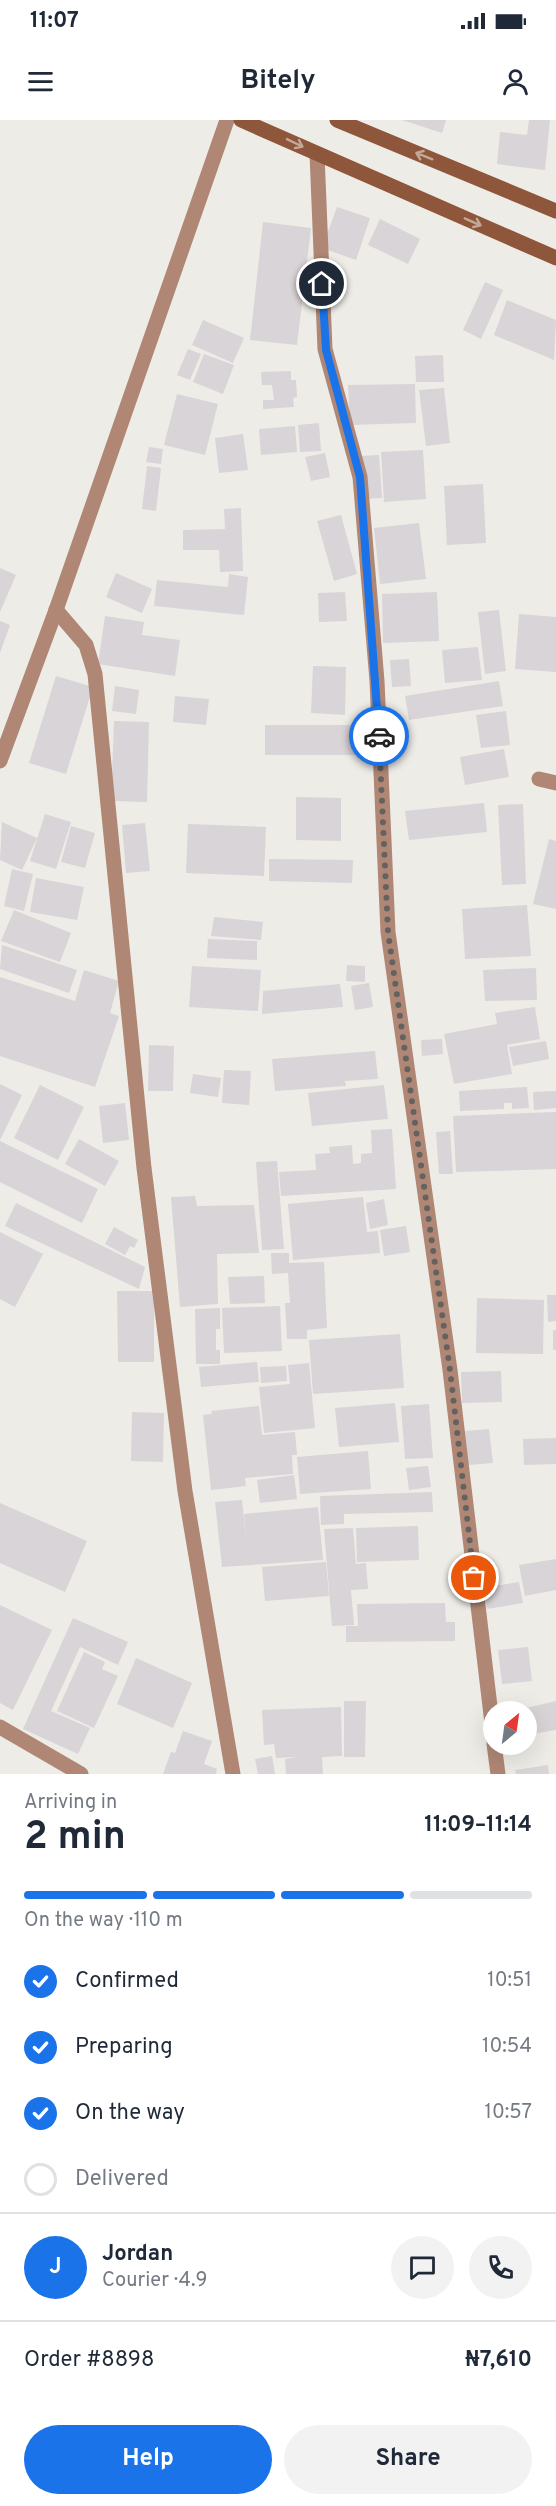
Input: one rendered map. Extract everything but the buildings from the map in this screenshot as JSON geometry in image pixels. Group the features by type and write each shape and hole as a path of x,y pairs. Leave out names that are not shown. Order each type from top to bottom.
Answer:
{"main road":[{"path":"241,120 556,258"},
{"path":"337,120 556,211"}],"street":[{"path":"0,761 56,610 227,120"},
{"path":"317,154 326,350 360,477 377,681 388,932 450,1370 489,1701"},
{"path":"56,610 86,645 95,674 144,1168 185,1491 233,1774"},
{"path":"539,779 556,783"},
{"path":"0,1727 81,1774"},
{"path":"495,1755 498,1774"}],"way so far":[{"path":"379,736 388,932 450,1370 474,1578"}],"route":[{"path":"322,284 326,350 360,477 377,681 379,736"}]}
